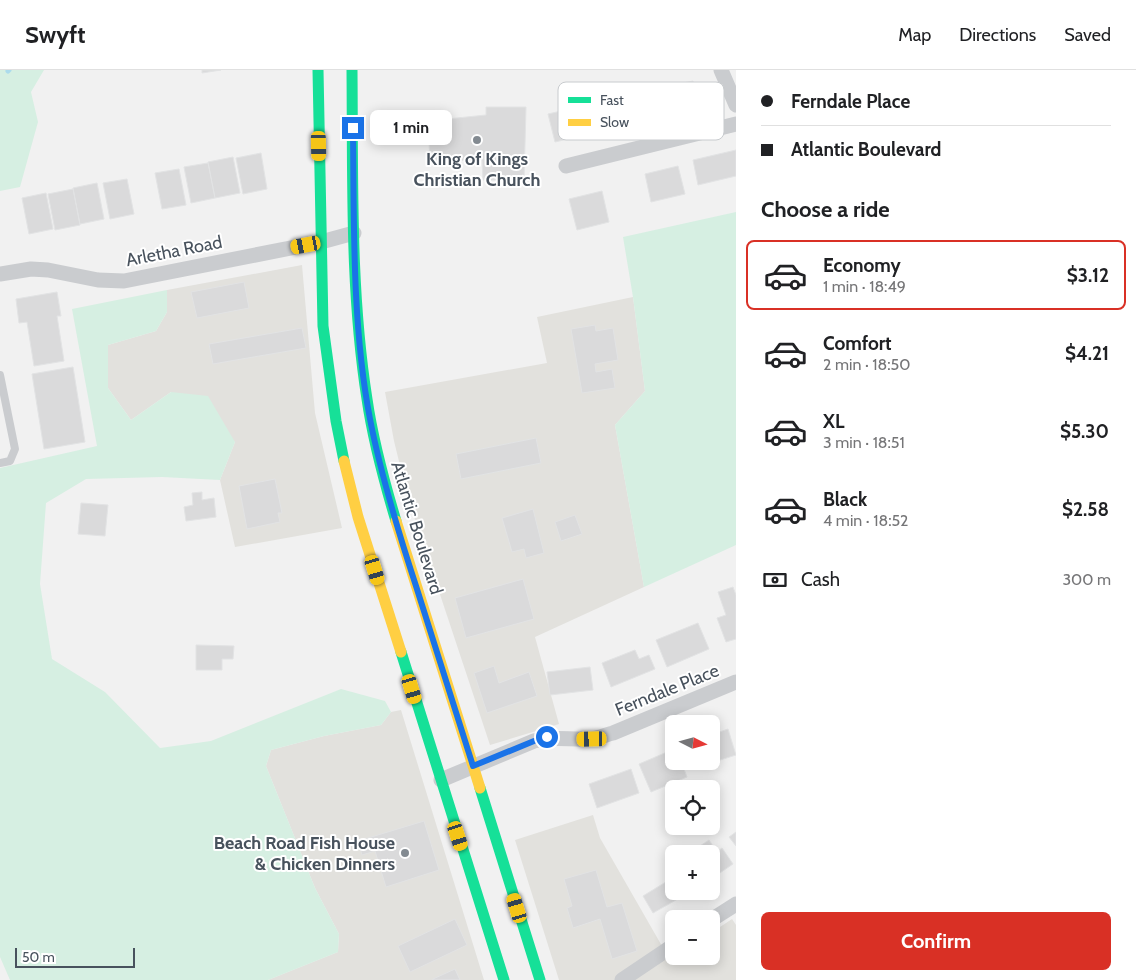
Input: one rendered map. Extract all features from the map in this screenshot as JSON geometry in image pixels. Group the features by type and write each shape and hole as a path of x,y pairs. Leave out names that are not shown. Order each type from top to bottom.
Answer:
{"main road":[{"path":"318,70 323,326 336,421 346,471 361,527 504,980"},
{"name":"Atlantic Boulevard","path":"352,70 354,233 361,357 369,418 397,525 540,980"}],"street":[{"path":"720,70 736,105"},
{"path":"566,166 671,140"},
{"name":"Arletha Road","path":"0,274 40,269 98,280 124,281 321,242 354,233"},
{"name":"Ferndale Place","path":"441,780 547,737 592,739 613,733 736,682"},
{"path":"720,914 736,904"},
{"path":"622,980 665,951"}],"lane":[{"path":"0,375 15,449 10,461 0,463"}],"shaded area":[{"path":"302,265 315,413 342,528 235,547 220,480 235,442 171,392 131,420 108,388 108,345 156,331 167,312 167,290"},
{"path":"633,297 645,391 615,425 644,587 535,637 559,724 490,745 408,498 394,441 385,392 547,363 537,317"},
{"path":"401,710 484,980 268,980 338,952 339,934 315,888 266,766 271,750 324,736 381,725 391,712"},
{"path":"593,815 600,838 665,951 665,965 720,965 720,927 732,919 736,925 736,980 559,980 515,840"}],"green space":[{"path":"0,70 44,70 31,92 38,122 20,187 0,191"},
{"path":"736,212 736,545 644,587 615,425 645,391 623,237"},
{"path":"167,290 167,312 156,331 108,345 108,388 131,420 171,392 208,396 235,442 220,480 162,477 86,479 46,503 40,584 52,659 105,692 160,748 211,741 341,689 385,701 391,712 381,725 324,736 271,750 266,766 315,888 339,934 338,952 268,980 10,980 0,957 0,468 97,446 72,309"}],"building":[{"path":"202,70 221,70 202,73"},
{"name":"King of Kings Christian Church","path":"486,107 526,107 524,180 483,180 482,159 430,163 428,121 486,115"},
{"path":"558,112 558,140 564,140 555,142 548,114"},
{"path":"736,150 736,176 698,185 693,160"},
{"path":"261,153 267,189 243,194 236,158"},
{"path":"233,157 240,193 215,198 208,162"},
{"path":"208,163 215,198 191,203 184,167"},
{"path":"678,166 685,194 651,202 645,174"},
{"path":"179,169 186,205 162,209 155,173"},
{"path":"127,179 134,214 110,219 103,183"},
{"path":"97,183 104,219 80,224 73,188"},
{"path":"73,189 80,225 55,230 48,194"},
{"path":"602,191 609,222 577,230 569,199"},
{"path":"46,193 53,229 29,234 22,198"},
{"path":"244,282 249,308 197,318 191,292"},
{"path":"57,292 61,316 57,316 64,361 34,366 27,322 19,323 16,299"},
{"path":"595,325 596,331 613,328 618,360 595,364 596,372 612,369 615,388 582,393 571,329"},
{"path":"302,328 306,348 213,364 209,344"},
{"path":"73,367 85,442 44,449 32,374"},
{"path":"536,438 541,463 461,479 456,454"},
{"path":"275,479 282,513 278,513 280,522 247,529 239,486"},
{"path":"202,492 202,500 214,498 216,517 186,521 184,507 193,505 192,493"},
{"path":"81,503 108,505 105,536 78,534"},
{"path":"533,509 544,553 526,558 524,549 512,552 502,518"},
{"path":"575,515 582,534 561,541 555,522"},
{"path":"523,579 534,619 466,638 455,598"},
{"path":"733,587 736,595 736,639 726,642 717,618 726,615 718,592"},
{"path":"698,623 709,649 667,667 656,640"},
{"path":"196,645 234,646 233,659 222,659 222,670 196,670"},
{"path":"635,650 639,659 649,655 655,669 611,687 602,663"},
{"path":"494,666 499,683 529,672 537,696 487,713 474,673"},
{"path":"590,667 593,690 550,695 547,672"},
{"path":"728,729 736,755 720,760 720,732"},
{"path":"665,753 665,770 684,770 687,777 680,780 665,780 665,786 651,792 639,764"},
{"path":"631,769 639,793 597,808 589,784"},
{"name":"Beach Road Fish House & Chicken Dinners","path":"424,821 439,870 386,887 375,851 362,855 358,841"},
{"path":"736,832 736,846 729,837"},
{"path":"709,840 712,845 702,845"},
{"path":"722,848 733,864 720,873 720,850"},
{"path":"596,870 607,907 622,903 637,951 612,959 600,919 573,928 567,908 572,906 564,879"},
{"path":"665,883 665,900 676,900 653,913 643,896"},
{"path":"455,919 467,945 410,972 398,946"},
{"path":"455,969 460,980 433,980 433,979"}],"traffic: fast":[{"path":"318,70 323,326 336,421 344,461"},
{"path":"352,70 353,194 358,317 372,430 396,521"},
{"path":"401,652 504,980"},
{"path":"480,788 540,980"}],"traffic: slow":[{"path":"344,461 358,517 401,652"},
{"path":"396,521 480,788"}],"place":[{"name":"King of Kings Christian Church","path":"477,140"},
{"name":"Beach Road Fish House & Chicken Dinners","path":"405,853"}],"route":[{"path":"353,128 357,300 361,357 369,418 397,525 473,766 547,737"}]}
